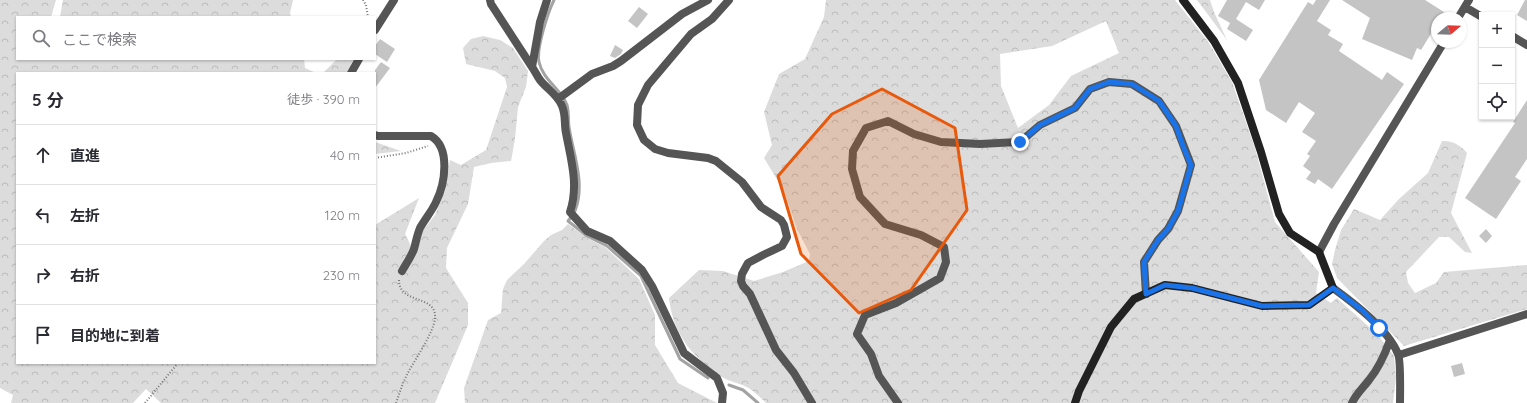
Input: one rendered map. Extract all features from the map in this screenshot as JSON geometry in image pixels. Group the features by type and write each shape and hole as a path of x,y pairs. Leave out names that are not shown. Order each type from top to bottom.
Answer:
{"street":[{"path":"376,28 394,0"},
{"path":"490,0 491,4 540,80 561,97 573,167 574,191 570,212 587,231 610,241 642,270 652,286 684,353 717,378 723,393 722,403"},
{"path":"532,67 540,22 547,0"},
{"path":"561,97 592,74 613,66 621,61 673,20 708,0"},
{"path":"730,0 712,19 691,34 648,85 638,105 637,125 644,140 655,149 668,153 708,158 716,161 742,182 761,207 781,220 787,237 782,246 748,263 742,274 741,281 743,286 750,294 776,350 794,373 812,403"},
{"path":"1183,0 1214,41 1238,83 1262,152 1279,214 1290,233 1319,252 1333,288 1362,310 1390,340 1399,355 1400,403"},
{"path":"1467,4 1479,14"},
{"path":"1515,38 1527,45"},
{"path":"1319,252 1440,48"},
{"path":"352,72 358,60"},
{"path":"898,403 879,376 871,354 857,334 865,315 896,303 940,278 946,262 944,247 922,235 885,224 860,197 852,169 853,151 866,128 888,121 914,134 941,142 980,144 1020,142 1040,125 1075,108 1090,89 1109,82 1132,84 1159,101 1176,126 1191,165 1178,211 1168,229 1158,240 1144,262 1146,294"},
{"path":"376,135 431,136 436,139 444,156 441,189 436,202 419,229 413,251 402,271"},
{"path":"1075,403 1079,390 1111,327 1134,299 1165,285 1192,288 1262,306 1309,305 1333,288"},
{"path":"1399,355 1527,314"},
{"path":"1352,403 1354,398 1370,380 1381,362 1390,340"}],"path":[{"path":"363,0 368,16"},
{"path":"376,158 423,148 432,145 436,139"},
{"path":"396,403 408,373 430,333 435,318 434,310 428,302 412,298 398,285 402,271"},
{"path":"145,403 177,364"}],"highlighted area":[{"path":"882,89 955,128 967,210 911,290 859,313 801,254 778,176 832,114"}],"green space":[{"path":"0,0 56,0 51,16 16,16 16,60 304,60 305,68 314,72 16,72 16,364 376,364 376,224 419,198 405,234 411,246 435,215 445,191 450,160 461,165 486,150 507,87 505,78 495,71 466,64 463,48 471,39 483,36 500,40 513,48 528,71 526,87 518,107 511,161 491,163 474,167 468,204 447,248 446,268 468,303 468,325 435,403 161,403 146,389 133,403 11,403 13,395 0,388"},
{"path":"63,0 293,0 291,16 60,16"},
{"path":"826,0 1175,0 1209,43 1232,82 1255,148 1275,222 1319,272 1316,293 1331,303 1337,298 1378,335 1394,356 1396,378 1393,403 766,403 750,389 722,377 693,353 686,344 675,323 669,298 699,270 723,271 754,281 783,272 809,261 810,254 797,229 784,191 764,158 772,145 764,112 779,74 805,59 824,17","holes":["1106,21 1119,53 1071,76 1049,105 1018,128 1001,86 1000,54 1052,46"]},
{"path":"1197,0 1210,0 1227,40"},
{"path":"336,60 353,60 347,72 324,72"},
{"path":"1442,141 1449,141 1456,144 1467,153 1451,213 1472,253 1465,252 1449,237 1439,237 1406,272 1408,283 1415,293 1436,283 1444,272 1527,265 1527,309 1404,346 1337,278 1332,264 1341,230 1354,209 1380,220 1399,199 1428,173"},
{"path":"376,142 401,151 376,154"},
{"path":"568,224 587,238 605,247 639,279 655,315 655,345 678,383 717,403 465,403 464,388 488,320 501,313 503,289 507,280 524,264 544,241 551,235 562,230"}],"building":[{"path":"1227,0 1265,0 1259,10 1246,2 1236,19 1253,30 1246,41 1227,29 1230,23 1218,16"},
{"path":"1316,0 1330,0 1317,21 1331,30 1328,35 1343,44 1339,51 1382,80 1387,72 1404,84 1332,189 1318,179 1315,184 1306,179 1311,172 1303,166 1310,156 1307,154 1316,141 1302,132 1315,113 1299,102 1286,123 1266,110 1259,80 1308,2 1313,5"},
{"path":"1342,0 1425,0 1444,12 1431,12 1431,34 1421,50 1417,48 1412,60 1362,39 1370,18"},
{"path":"1525,0 1527,0 1527,21 1517,15"},
{"path":"639,7 648,14 637,28 628,21"},
{"path":"380,39 395,49 387,62 376,55 376,45"},
{"path":"615,45 623,50 621,54 615,58 610,56"},
{"path":"381,62 390,68 376,87 376,72 375,70"},
{"path":"1527,100 1527,159 1515,177 1521,181 1496,219 1465,198 1515,123 1513,122"},
{"path":"1486,229 1492,236 1486,243 1479,236"},
{"path":"1462,363 1465,374 1454,377 1451,366"}],"waterway":[{"path":"554,0 543,31 539,49 539,62 544,74 561,94 568,108 569,127 579,178 578,198 575,210 568,221 587,236 607,246 641,276 680,359 708,378"},
{"path":"729,385 743,390 758,403"}],"route":[{"path":"1020,142 1040,125 1075,108 1090,89 1109,82 1132,84 1159,101 1176,126 1191,165 1178,211 1168,229 1158,240 1144,262 1146,294 1165,285 1192,288 1262,306 1309,305 1333,288 1362,310 1379,328"}]}
